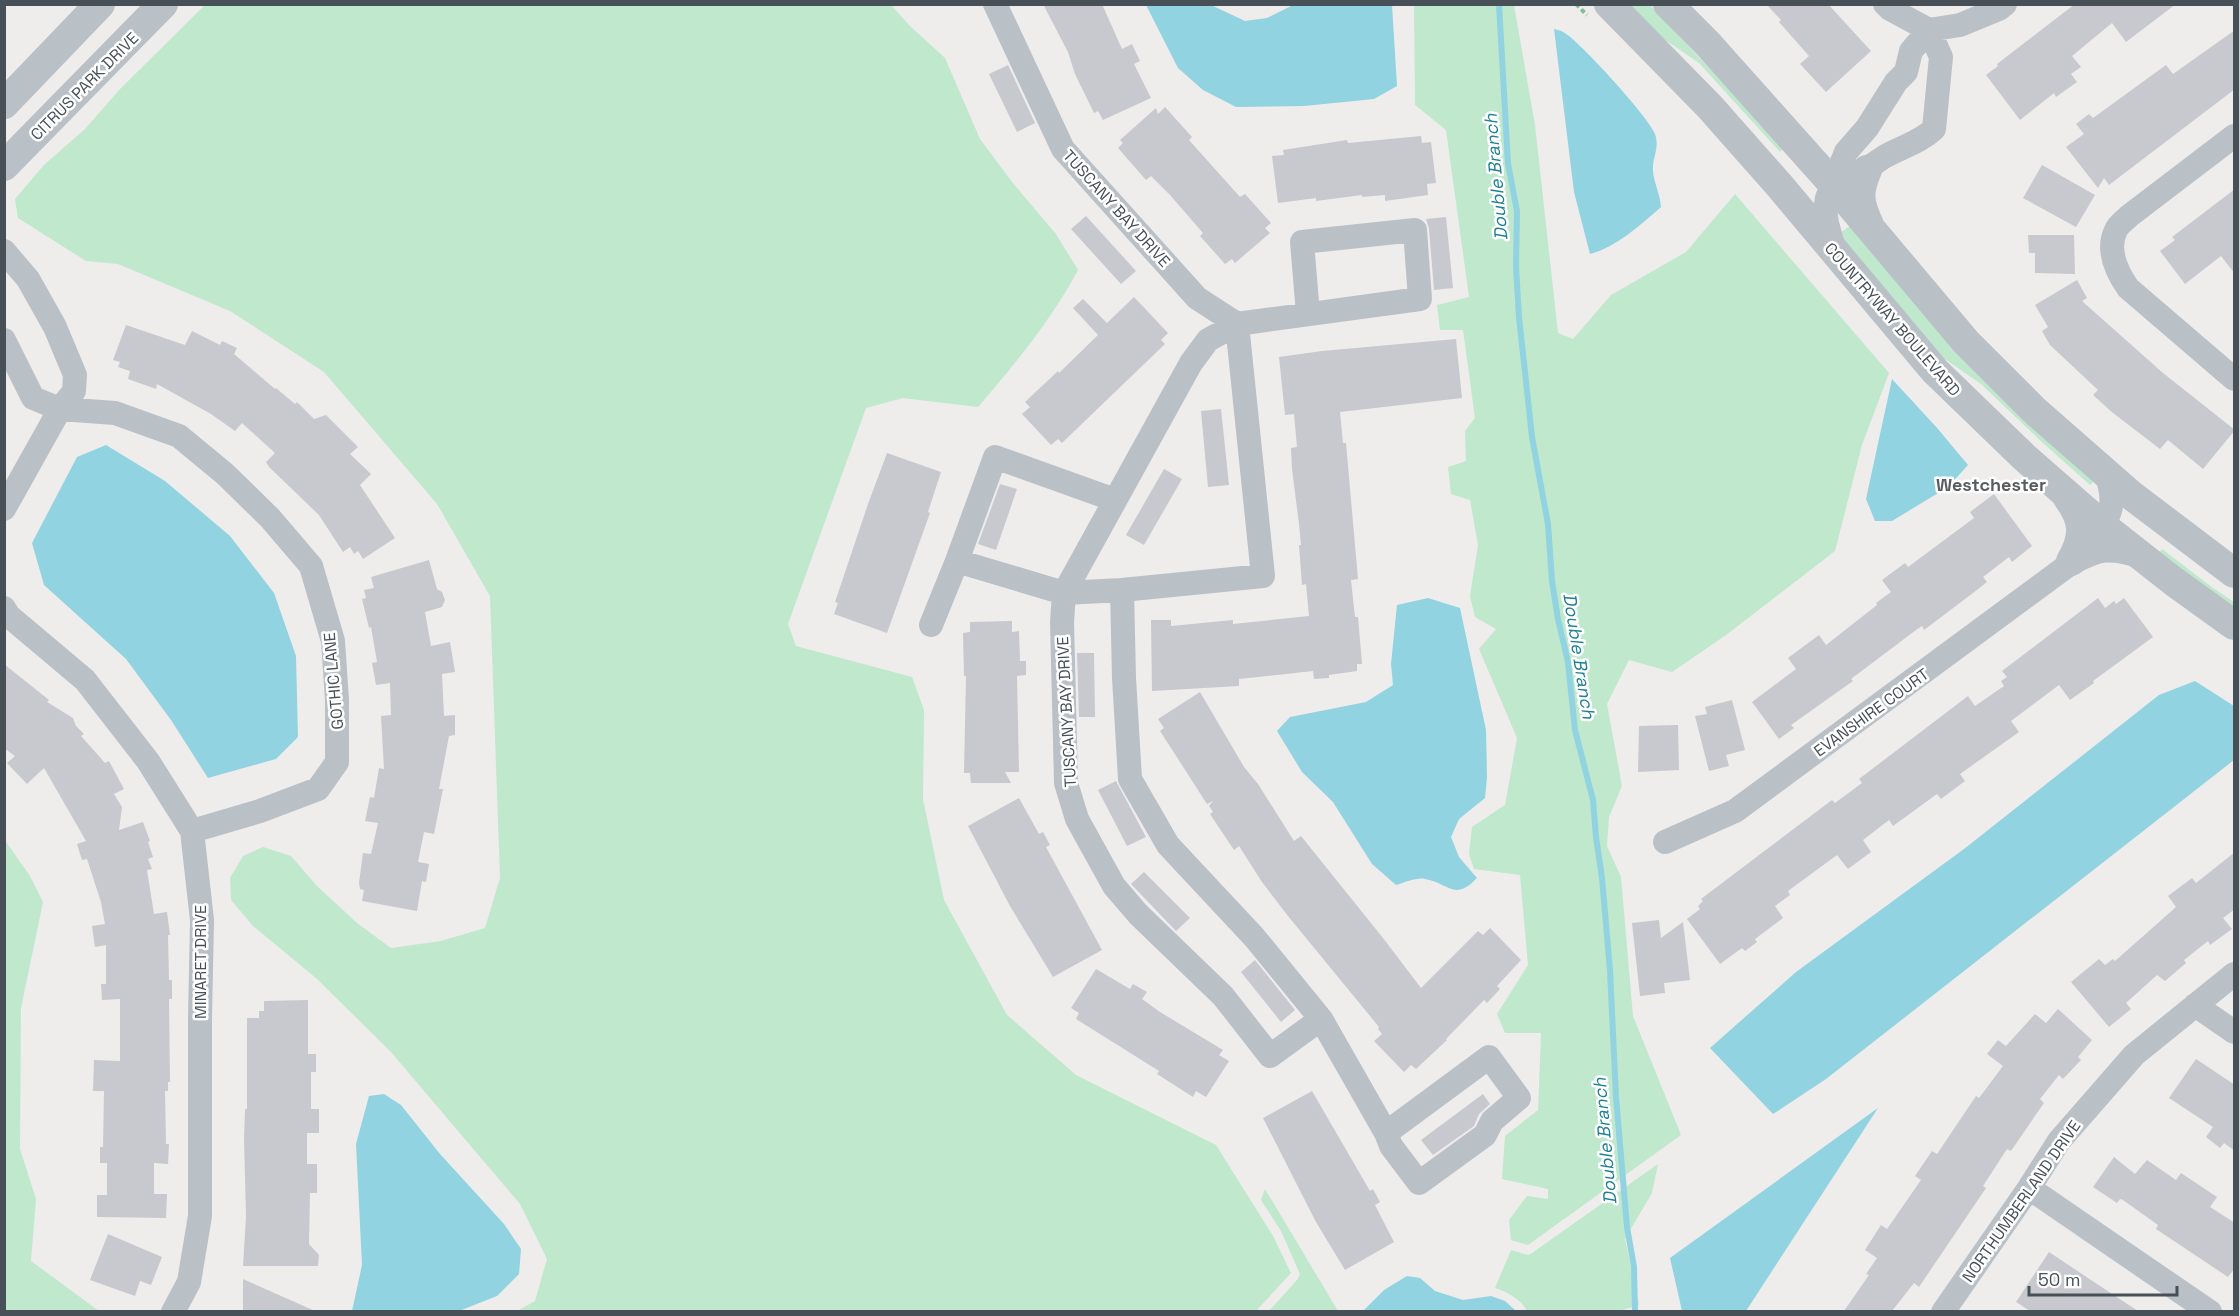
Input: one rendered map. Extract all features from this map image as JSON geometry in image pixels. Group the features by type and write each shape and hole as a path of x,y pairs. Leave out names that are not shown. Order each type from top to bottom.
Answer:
{"street":[{"path":"4,104 100,4"},
{"name":"CITRUS PARK DRIVE","path":"4,166 163,4"},
{"name":"TUSCANY BAY DRIVE","path":"995,4 1063,150 1197,298 1237,324"},
{"name":"COUNTRYWAY BOULEVARD","path":"1609,4 1710,107 1935,370 2024,458 2140,556 2229,611"},
{"path":"1668,4 1707,43 1833,184 1966,342 2034,410 2131,495 2235,573"},
{"path":"1885,4 1929,30 1960,25 2005,4"},
{"path":"1794,141 1820,153 1837,154 1856,161 1886,156 1925,137 1934,129 1941,57 1929,30"},
{"path":"1873,233 1860,201 1856,161 1867,128 1896,82 1906,72 1911,51 1929,30"},
{"path":"1640,34 1696,72 1727,102 1779,162 1792,173 1814,183 1833,184"},
{"path":"2235,136 2129,216 2116,230 2112,250 2118,273 2128,288 2235,379"},
{"path":"1836,254 1829,237 1825,210 1833,184 1856,161"},
{"name":"TUSCANY BAY DRIVE","path":"1308,314 1302,242 1415,230 1420,299 1237,324 1208,340 1191,363 1064,593 1062,622 1066,783 1077,819 1114,886 1138,914 1223,996 1270,1056 1321,1019"},
{"path":"4,251 28,279 55,327 75,375 74,391 60,409 4,509"},
{"path":"957,561 1064,593 1122,590 1263,576 1237,324"},
{"path":"4,340 33,398 60,409"},
{"name":"GOTHIC LANE","path":"60,409 115,413 179,436 225,474 270,518 311,566 333,640 337,700 337,762 318,789 260,811 192,831"},
{"path":"932,625 995,457 1115,500"},
{"name":"EVANSHIRE COURT","path":"1665,842 1735,811 2069,564 2103,526 2111,508 2112,498 2106,473"},
{"path":"2065,493 2074,507 2082,528 2079,548 2069,564"},
{"path":"2103,526 2126,526 2151,534 2229,611"},
{"name":"EVANSHIRE COURT","path":"2069,564 2101,550 2112,549 2140,556"},
{"path":"1122,590 1130,779 1168,845 1254,937 1321,1019 1386,1133 1391,1146 1419,1183 1485,1135 1492,1121 1518,1098 1489,1057 1386,1133"},
{"name":"MINARET DRIVE","path":"4,608 9,616 85,680 148,761 192,831 202,920 200,1216 189,1282 174,1311"},
{"name":"NORTHUMBERLAND DRIVE","path":"1943,1311 2059,1142 2134,1054 2235,974"},
{"path":"2195,1005 2235,1032"},
{"path":"2029,1188 2210,1311"}],"green space":[{"path":"205,5 891,5 945,58 980,139 1012,182 1056,234 1078,270 1045,324 978,407 903,398 866,408 788,624 796,646 912,677 924,710 923,799 944,900 1007,1015 1076,1075 1216,1145 1273,1236 1291,1273 1256,1311 517,1311 535,1301 547,1259 520,1204 391,1052 317,979 253,926 231,900 230,878 243,856 263,847 291,856 317,886 357,923 391,948 441,941 485,928 500,878 490,596 437,504 324,372 230,311 118,264 86,261 18,218 15,199 44,165 85,129 120,89"},
{"path":"1414,5 1514,5 1535,125 1558,333 1573,339 1611,295 1686,252 1735,194 1889,373 1862,445 1835,551 1726,635 1672,672 1629,660 1607,704 1622,786 1609,817 1607,846 1621,877 1633,1016 1681,1135 1528,1245 1511,1240 1509,1220 1527,1196 1548,1199 1548,1189 1502,1179 1505,1136 1538,1110 1541,1033 1505,1033 1497,1014 1528,965 1520,875 1474,869 1469,854 1472,827 1505,805 1517,738 1479,649 1496,629 1475,617 1470,596 1478,545 1470,500 1451,494 1448,467 1466,461 1465,431 1475,418 1463,330 1440,330 1437,305 1469,297 1446,130 1415,105"},
{"path":"1627,5 1650,5 1784,148 1780,152 1699,63 1661,37"},
{"path":"1850,226 2094,481 2090,485 1981,384 1942,357 1837,235"},
{"path":"2162,549 2234,602 2234,609 2158,554"},
{"path":"4,839 30,876 43,902 21,1008 20,1149 36,1199 31,1261 99,1311 5,1311"},
{"path":"1658,1164 1652,1193 1625,1239 1639,1305 1619,1311 1527,1311 1513,1296 1495,1288 1511,1250 1528,1255 1532,1253"},
{"path":"1265,1189 1338,1311 1269,1311 1300,1274 1281,1231 1261,1200"}],"water":[{"path":"1146,5 1211,5 1245,21 1267,18 1293,5 1392,5 1397,86 1374,99 1304,106 1236,107 1203,90 1178,68"},
{"path":"1554,29 1562,31 1571,38 1597,63 1641,113 1656,139 1653,171 1661,207 1619,241 1590,254 1574,192"},
{"path":"1892,379 1968,465 1948,487 1892,521 1875,521 1866,499"},
{"path":"106,445 165,481 230,536 274,593 296,656 298,737 276,759 208,778 171,720 126,659 44,585 32,543 77,457"},
{"path":"1428,598 1460,608 1486,730 1485,798 1459,819 1451,837 1459,857 1477,878 1463,889 1457,890 1422,879 1396,885 1372,864 1333,802 1302,772 1277,731 1290,717 1366,702 1393,685 1391,664 1397,605"},
{"path":"2195,681 2234,706 2234,760 1826,1079 1773,1114 1710,1048 1796,972 1964,849 2159,695"},
{"path":"384,1094 401,1105 440,1154 504,1224 521,1249 519,1274 497,1296 459,1311 352,1311 362,1265 356,1144 369,1096"},
{"path":"1878,1108 1746,1311 1682,1311 1670,1258"},
{"path":"1407,1276 1420,1278 1435,1291 1463,1300 1491,1296 1505,1301 1516,1311 1363,1311 1384,1290"}],"building":[{"path":"1043,4 1102,4 1122,49 1132,44 1140,61 1134,64 1151,98 1103,120 1098,111 1094,113 1075,74 1068,52"},
{"path":"1766,4 1828,4 1871,51 1826,92 1800,64 1809,56"},
{"path":"2075,4 2176,4 2126,42 2112,23 2072,56 2081,67 2071,74 2077,82 2056,97 2054,93 2020,120 1986,75"},
{"path":"2235,30 2235,89 2109,185 2104,178 2098,188 2066,147 2084,134 2076,124 2089,114 2093,118 2166,65 2173,74"},
{"path":"1008,65 1035,123 1017,132 989,74"},
{"path":"1165,107 1192,137 1189,140 1240,197 1245,194 1271,223 1265,228 1270,233 1235,263 1232,259 1225,264 1200,236 1203,233 1170,195 1151,176 1146,180 1118,148 1123,143 1120,140 1156,108 1158,114"},
{"path":"1421,136 1422,143 1431,142 1436,183 1427,184 1428,195 1385,201 1385,195 1362,197 1362,195 1278,203 1272,156 1284,155 1283,150 1347,140 1348,143"},
{"path":"2042,165 2095,195 2076,227 2023,198"},
{"path":"2235,189 2235,274 2221,256 2185,284 2160,251 2175,240 2172,237"},
{"path":"1086,216 1136,271 1121,284 1071,229"},
{"path":"1446,217 1453,288 1434,290 1429,229 1426,219"},
{"path":"2028,235 2074,235 2075,274 2035,273 2035,253 2029,253"},
{"path":"2077,280 2087,298 2082,301 2163,373 2235,430 2203,469 2168,440 2160,449 2113,413 2093,395 2098,390 2050,345 2042,331 2048,327 2035,305"},
{"path":"1134,297 1168,333 1161,340 1165,344 1062,443 1058,439 1051,445 1022,414 1030,407 1025,402 1098,335 1073,308 1083,299 1107,323"},
{"path":"126,325 185,345 192,331 220,345 222,341 237,348 234,354 275,389 295,404 297,402 314,419 326,415 358,447 350,454 371,474 360,485 395,538 363,559 358,551 354,554 350,547 343,552 319,515 269,467 266,462 275,453 242,423 235,431 211,414 157,384 156,389 128,379 130,371 118,367 120,362 113,360"},
{"path":"1456,339 1462,398 1340,412 1343,443 1346,443 1358,579 1351,580 1355,617 1358,617 1362,664 1357,664 1357,671 1314,679 1313,671 1239,679 1239,686 1152,691 1151,620 1171,620 1171,626 1233,620 1233,624 1309,616 1306,584 1302,585 1299,545 1301,545 1292,469 1291,448 1297,447 1294,414 1285,415 1279,357"},
{"path":"1221,409 1229,485 1208,487 1201,411"},
{"path":"887,453 941,472 928,512 930,513 887,633 834,614 838,603 835,602"},
{"path":"1164,469 1182,479 1144,545 1126,535"},
{"path":"1000,484 1017,489 996,550 978,544"},
{"path":"1994,494 2032,546 2012,562 2009,557 1983,577 1987,582 1924,630 1922,626 1851,679 1853,681 1791,725 1794,728 1779,739 1752,702 1796,669 1788,658 1819,635 1826,645 1877,605 1876,603 1891,592 1882,580 1905,563 1908,567 1974,518 1970,512"},
{"path":"429,560 437,589 442,592 445,600 442,607 425,612 431,646 450,642 455,672 442,674 444,716 455,715 455,735 449,736 439,789 443,789 434,834 424,832 418,862 429,864 426,882 422,881 417,911 362,901 364,890 360,889 359,883 363,853 371,854 378,823 365,821 370,797 374,798 379,768 384,769 381,716 391,715 390,683 376,685 372,663 377,662 371,627 369,628 362,599 366,598 364,590 374,588 371,577"},
{"path":"2098,598 2105,608 2114,601 2116,604 2124,598 2153,637 2070,700 2059,685 2011,721 2019,732 1960,774 1965,781 1941,799 1937,794 1893,826 1889,820 1863,840 1871,852 1848,869 1837,855 1788,891 1790,895 1775,906 1783,918 1755,939 1757,942 1745,951 1742,948 1720,964 1687,919 1700,909 1698,906 1703,901 1701,899 1832,800 1835,803 1862,783 1859,779 1968,696 1975,706 2004,686 2001,681 2007,677 2002,671"},
{"path":"1012,621 1012,632 1019,631 1020,661 1026,661 1026,675 1017,676 1019,772 1005,772 1011,783 971,783 970,773 964,773 966,676 964,676 963,633 970,632 970,622"},
{"path":"1077,653 1094,653 1095,717 1079,717"},
{"path":"4,664 49,700 47,702 73,718 76,726 84,734 81,736 105,763 109,761 124,789 114,794 122,807 119,830 143,822 150,841 148,842 153,857 148,859 152,869 147,870 154,914 167,912 170,935 168,935 169,980 172,980 172,999 169,999 170,1082 168,1082 168,1091 165,1091 166,1144 169,1144 168,1164 154,1163 154,1194 167,1194 166,1218 97,1217 97,1195 107,1195 107,1163 100,1163 100,1147 103,1147 104,1091 93,1091 94,1060 120,1061 120,999 102,1000 101,984 106,984 106,945 95,947 92,926 105,924 101,902 87,859 82,860 77,844 86,841 44,768 27,784 7,763 15,756 4,748"},
{"path":"1200,692 1244,767 1258,784 1294,841 1301,836 1421,988 1478,931 1483,935 1490,928 1521,960 1497,986 1500,989 1487,1003 1484,1000 1416,1069 1411,1065 1404,1072 1374,1041 1382,1034 1379,1027 1288,916 1262,882 1239,846 1234,850 1210,814 1213,812 1209,806 1213,801 1207,804 1160,731 1164,728 1158,719"},
{"path":"1732,700 1745,750 1726,755 1729,766 1709,771 1695,716 1707,714 1705,707"},
{"path":"1678,725 1679,770 1638,772 1639,726"},
{"path":"1116,781 1146,837 1127,846 1098,790"},
{"path":"1019,798 1039,834 1043,832 1050,845 1046,847 1102,950 1053,977 1010,906 968,826"},
{"path":"2235,852 2235,909 2223,918 2232,929 2210,945 2208,941 2184,960 2186,963 2165,981 2157,975 2126,1003 2131,1009 2109,1027 2071,982 2099,959 2105,965 2113,959 2115,961 2176,907 2168,896 2192,878 2196,883"},
{"path":"1144,872 1190,918 1176,931 1131,884"},
{"path":"1659,920 1661,938 1683,922 1690,980 1664,983 1665,993 1640,996 1632,923"},
{"path":"1255,960 1295,1010 1281,1022 1241,972"},
{"path":"1096,969 1130,989 1133,984 1147,992 1142,999 1223,1050 1219,1055 1229,1061 1206,1097 1196,1091 1193,1097 1157,1074 1159,1071 1076,1019 1079,1013 1071,1008"},
{"path":"308,1000 308,1054 316,1054 316,1072 311,1072 311,1109 319,1109 319,1133 307,1133 307,1164 317,1164 317,1193 310,1193 309,1244 319,1255 318,1266 243,1266 246,1217 244,1139 245,1109 247,1109 247,1018 259,1018 259,1011 264,1011 264,1001"},
{"path":"2058,1009 2092,1040 2078,1057 2081,1060 2063,1079 2059,1075 2040,1099 2044,1103 2011,1151 2007,1149 1983,1186 1986,1188 1919,1287 1914,1283 1892,1311 1844,1311 1869,1275 1866,1274 1877,1258 1865,1250 1881,1225 1887,1229 1921,1180 1915,1176 1932,1151 1937,1154 1976,1096 1979,1098 2003,1066 1987,1054 1998,1040 2006,1046 2035,1014 2046,1023"},
{"path":"2196,1059 2235,1085 2235,1151 2224,1143 2220,1148 2206,1137 2213,1127 2169,1098"},
{"path":"1312,1091 1370,1191 1373,1189 1380,1202 1375,1205 1394,1242 1345,1270 1316,1222 1263,1118"},
{"path":"1483,1094 1490,1104 1479,1114 1474,1126 1433,1155 1421,1140"},
{"path":"2114,1157 2135,1174 2147,1160 2176,1180 2181,1173 2217,1197 2210,1207 2235,1223 2235,1268 2228,1277 2156,1229 2158,1225 2123,1200 2120,1199 2117,1203 2093,1187"},
{"path":"108,1234 162,1257 151,1285 140,1281 135,1296 90,1280"},
{"path":"2049,1252 2138,1311 2030,1311 2016,1302"},
{"path":"243,1279 315,1311 243,1311"}],"waterway":[{"name":"Double Branch","path":"1499,4 1508,164 1517,211 1516,267 1519,317 1532,437 1548,524 1552,581 1568,662 1575,730 1593,800 1610,970 1616,1097 1627,1227 1634,1267 1635,1312"}],"district":[{"name":"Westchester","path":"1991,485"}]}
